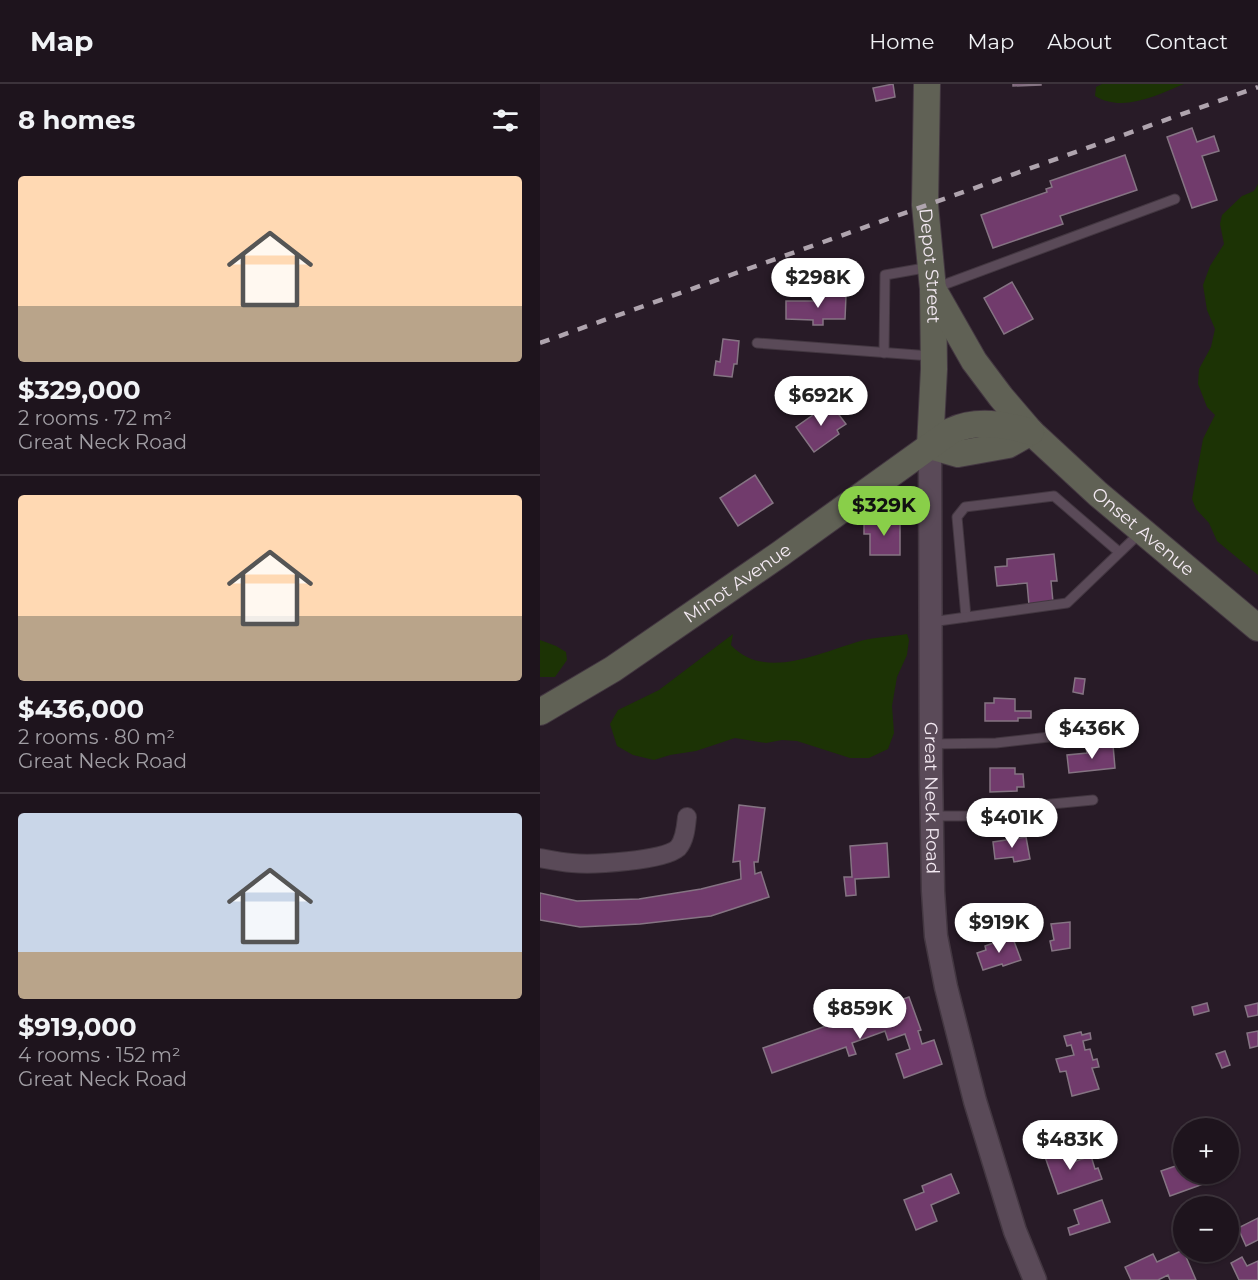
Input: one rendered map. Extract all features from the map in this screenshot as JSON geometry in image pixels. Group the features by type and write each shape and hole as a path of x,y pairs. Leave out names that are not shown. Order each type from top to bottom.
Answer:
{"main road":[{"name":"Depot Street","path":"927,84 925,206 932,278 933,356 930,446"},
{"name":"Onset Avenue","path":"932,278 974,361 1031,432 1098,494 1258,628"},
{"path":"930,446 958,454 1008,445 1031,432"},
{"name":"Minot Avenue","path":"540,712 613,669 780,554 930,446"}],"street":[{"name":"Great Neck Road","path":"930,446 931,744 935,924 944,978 989,1147 1017,1237 1035,1280"},
{"path":"540,858 586,864 662,856 679,846 684,836 687,817"}],"lane":[{"path":"884,353 885,275 932,278 1175,199"},
{"path":"757,343 933,356"},
{"path":"966,617 957,517 965,507 1054,496 1119,552"},
{"path":"931,621 1067,603 1142,531"},
{"path":"931,744 996,743 1058,736"},
{"path":"932,816 977,816 1041,805 1093,800"}],"green space":[{"path":"1102,84 1184,84 1140,100 1117,103 1095,96 1096,87"},
{"path":"1258,184 1258,575 1217,541 1209,523 1196,509 1192,499 1203,439 1215,415 1207,407 1198,384 1199,369 1211,347 1215,329 1207,310 1203,285 1210,266 1224,244 1220,224 1222,215 1242,196 1254,191"},
{"path":"733,634 731,645 744,656 775,663 809,657 863,640 907,634 909,640 907,655 897,677 892,706 894,733 888,749 869,758 850,758 797,741 782,740 766,743 735,738 696,751 654,760 633,755 617,746 610,724 618,710 659,690"},
{"path":"540,640 566,652 567,660 555,677 540,677"}],"building":[{"path":"893,84 895,97 876,101 873,88"},
{"path":"1013,84 1041,84 1041,85 1013,86"},
{"path":"1192,128 1197,142 1214,136 1219,151 1202,156 1217,200 1192,208 1167,137"},
{"path":"1125,155 1137,190 1060,216 1063,224 993,248 981,215 1047,192 1046,189 1052,187 1050,181"},
{"path":"1012,282 1033,319 1004,334 984,298"},
{"path":"817,294 846,295 845,319 823,319 823,325 813,325 813,320 786,319 786,301 817,301"},
{"path":"723,339 739,341 737,364 734,364 732,377 714,375 716,361 720,362"},
{"path":"830,403 846,424 837,430 839,434 814,452 796,427"},
{"path":"755,475 773,503 738,526 720,498"},
{"path":"864,521 900,521 900,555 870,555 870,534 864,534"},
{"path":"1054,554 1057,581 1051,581 1053,602 1029,605 1027,583 997,586 995,567 1007,566 1007,559"},
{"path":"1075,678 1085,679 1083,694 1073,692"},
{"path":"994,698 1015,699 1015,711 1031,711 1031,718 1018,718 1018,721 985,721 985,703 994,703"},
{"path":"1113,745 1115,768 1069,773 1067,755 1087,753 1086,748"},
{"path":"990,768 1015,768 1015,774 1023,774 1024,787 1017,787 1017,791 990,792"},
{"path":"739,805 765,808 758,862 754,862 755,874 761,872 769,897 711,916 640,924 580,927 540,920 540,893 577,901 639,899 701,889 741,879 740,861 733,862"},
{"path":"1026,837 1030,859 1014,862 1013,857 995,859 993,842"},
{"path":"887,843 889,877 855,879 856,895 846,896 844,877 852,877 850,846"},
{"path":"1070,922 1070,948 1052,951 1050,941 1054,940 1051,924"},
{"path":"1012,936 1021,960 983,970 977,953 986,950 985,946"},
{"path":"909,997 921,1030 918,1031 922,1044 934,1040 942,1064 904,1078 896,1054 910,1049 905,1034 888,1040 885,1031 852,1043 856,1054 849,1056 846,1047 772,1073 763,1048"},
{"path":"1207,1003 1209,1011 1194,1015 1192,1007"},
{"path":"1258,1003 1258,1015 1248,1017 1245,1006"},
{"path":"1258,1031 1258,1046 1250,1048 1247,1033"},
{"path":"1081,1032 1082,1035 1090,1033 1091,1039 1083,1041 1085,1050 1090,1049 1093,1060 1097,1059 1099,1067 1092,1068 1099,1089 1072,1096 1066,1071 1060,1072 1056,1059 1074,1055 1071,1045 1067,1046 1064,1036"},
{"path":"1225,1051 1230,1065 1222,1068 1216,1054"},
{"path":"1060,1146 1067,1164 1091,1156 1095,1169 1098,1168 1102,1179 1058,1194 1043,1151"},
{"path":"1173,1167 1173,1184 1203,1184 1170,1196 1161,1171"},
{"path":"951,1174 959,1193 931,1205 937,1221 916,1230 904,1200 924,1192 922,1186"},
{"path":"1102,1200 1110,1222 1070,1235 1068,1228 1079,1224 1074,1210"},
{"path":"1258,1218 1258,1240 1246,1246 1239,1228"},
{"path":"1153,1254 1157,1262 1173,1255 1173,1262 1188,1262 1196,1280 1170,1280 1168,1275 1158,1280 1131,1280 1125,1267"},
{"path":"1242,1257 1247,1266 1258,1261 1258,1280 1239,1280 1231,1263 1239,1262"}],"railway":[{"path":"540,343 1258,87"}]}
